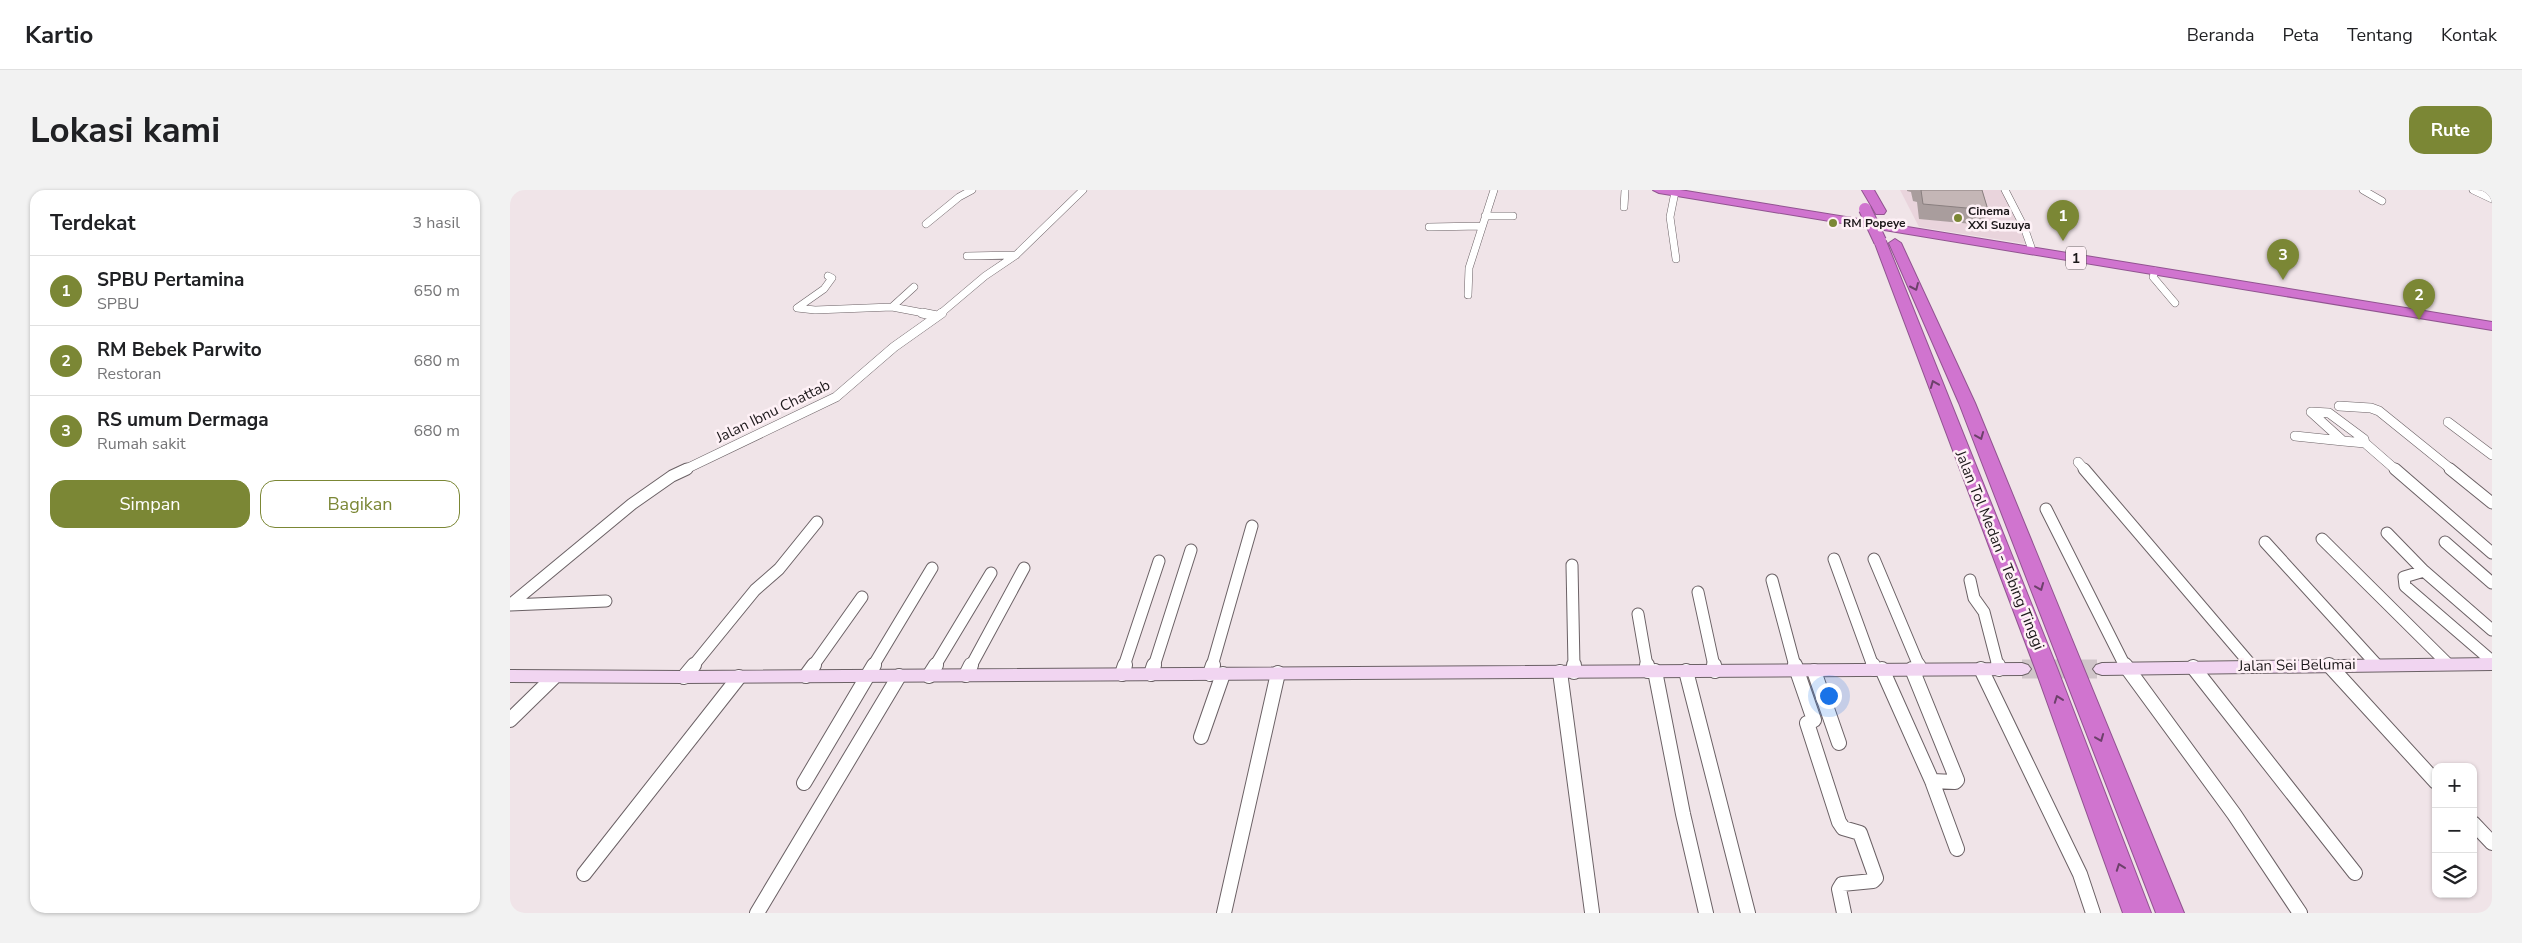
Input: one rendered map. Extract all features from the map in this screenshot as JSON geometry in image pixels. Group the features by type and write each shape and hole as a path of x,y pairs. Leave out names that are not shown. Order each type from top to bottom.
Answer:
{"highway":[{"name":"1","path":"1659,190 1676,191 2492,321"},
{"name":"Jalan Tol Medan - Tebing Tinggi","path":"1855,190 1887,242 1967,403 2170,913"},
{"path":"1868,190 1880,211 1887,242"},
{"name":"1","path":"1676,191 2492,326"},
{"name":"Jalan Tol Medan - Tebing Tinggi","path":"1887,242 2138,913"}],"street":[{"path":"926,224 959,197 972,190"},
{"name":"Jalan Ibnu Chattab","path":"510,605 659,484 685,468 828,402 846,390 894,347 937,316 1008,257 1083,190"},
{"path":"1468,295 1470,268 1481,226 1494,190"},
{"path":"1624,207 1625,190"},
{"path":"2005,190 2024,227 2031,247"},
{"path":"2363,190 2382,201"},
{"path":"2473,190 2492,199"},
{"path":"1676,191 1672,200 1671,212 1676,259"},
{"path":"1485,216 1513,216"},
{"path":"1429,227 1481,226"},
{"path":"967,256 1008,257"},
{"path":"2155,271 2153,277 2175,303"},
{"path":"828,276 832,278 824,289 796,308 815,310 892,307 937,316"},
{"path":"892,307 914,287"},
{"path":"2339,406 2371,408 2379,411 2492,503"},
{"path":"2343,441 2311,412 2331,414 2364,439 2365,443 2492,553"},
{"path":"2448,422 2492,455"},
{"path":"2295,436 2365,443"},
{"path":"2078,462 2252,666"},
{"path":"2046,509 2126,668 2234,814 2300,913"},
{"path":"684,677 755,590 779,569 817,522"},
{"path":"1201,737 1252,526"},
{"path":"2387,533 2424,571 2492,630"},
{"path":"2322,539 2448,664"},
{"path":"2265,542 2378,665"},
{"path":"2445,542 2492,583"},
{"path":"1150,674 1191,550"},
{"path":"1834,559 1878,669 1932,781 1957,849"},
{"path":"1874,559 1957,780 1955,782 1932,781"},
{"path":"1122,674 1159,561"},
{"path":"1572,565 1567,672 1592,912"},
{"path":"804,782 932,568"},
{"path":"966,675 1024,568"},
{"path":"2424,571 2404,576 2405,586 2492,663"},
{"path":"929,676 991,573"},
{"path":"1772,580 1806,672 1839,743"},
{"path":"1970,580 1972,594 1984,612 1988,623 1999,669"},
{"path":"1698,592 1715,671"},
{"path":"806,676 862,597"},
{"path":"510,605 606,602"},
{"path":"1638,614 1706,913"},
{"name":"Jalan Sei Belumai","path":"2102,669 2492,663"},
{"path":"2329,665 2432,778"},
{"path":"2193,667 2354,873"},
{"path":"510,676 553,678 1651,671 1806,672 1878,669 2022,669"},
{"path":"1982,669 2076,865 2093,913"},
{"path":"1686,671 1748,913"},
{"path":"1806,672 1814,720 1807,723 1839,822 1843,828 1860,833 1876,878 1870,882 1842,884 1839,889 1844,913"},
{"path":"1224,913 1278,673"},
{"path":"758,913 899,676"},
{"path":"584,874 740,677"},
{"path":"510,720 553,678"},
{"path":"2477,827 2492,843"}],"shaded area":[{"path":"1900,190 2002,190 2027,244 1919,227"}],"building":[{"path":"1921,190 1982,190 1988,210 1923,204"}],"tunnel":[{"path":"2022,669 2102,669"}],"place":[{"name":"Cinema XXI Suzuya","path":"1958,218"},
{"name":"RM Popeye","path":"1833,223"},
{"name":"SPBU Pertamina","path":"2063,241"},
{"name":"RS umum Dermaga","path":"2283,280"},
{"name":"RM Bebek Parwito","path":"2419,320"}]}
